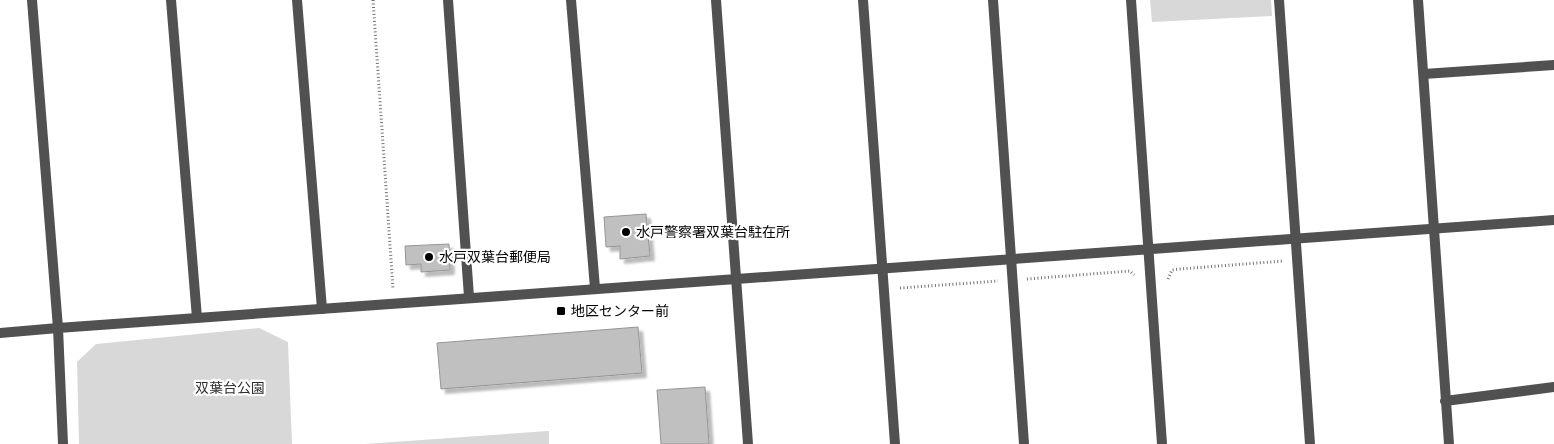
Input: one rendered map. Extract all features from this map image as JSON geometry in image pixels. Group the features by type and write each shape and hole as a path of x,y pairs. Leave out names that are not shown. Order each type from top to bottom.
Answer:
{"street":[{"path":"32,0 58,328 63,444"},
{"path":"171,0 197,318"},
{"path":"297,0 322,309"},
{"path":"448,0 470,297"},
{"path":"571,0 595,288"},
{"path":"716,0 748,444"},
{"path":"863,0 895,444"},
{"path":"993,0 1024,444"},
{"path":"1131,0 1162,444"},
{"path":"1279,0 1294,238 1310,444"},
{"path":"1418,0 1449,444"},
{"path":"1424,74 1554,64"},
{"path":"0,332 1554,220"},
{"path":"1445,401 1554,386"}],"path":[{"path":"373,0 393,278"},
{"path":"1169,286 1168,276 1172,270 1180,268 1296,261"},
{"path":"883,290 1130,271 1136,277"}],"green space":[{"path":"1150,0 1271,0 1272,16 1152,22"},
{"name":"双葉台公園","path":"259,328 288,342 292,444 79,444 77,362 96,344"},
{"path":"548,431 549,444 365,444"}],"building":[{"name":"水戸警察署双葉台駐在所","path":"646,214 650,256 620,259 620,246 606,247 604,217"},
{"path":"449,244 450,270 421,272 421,264 406,265 405,246"},
{"path":"638,327 642,373 441,389 437,343"},
{"path":"705,387 709,444 661,444 657,390"}],"place":[{"name":"水戸警察署双葉台駐在所","path":"626,232"},
{"name":"水戸双葉台郵便局","path":"429,257"},
{"name":"地区センター前","path":"561,311"}]}
